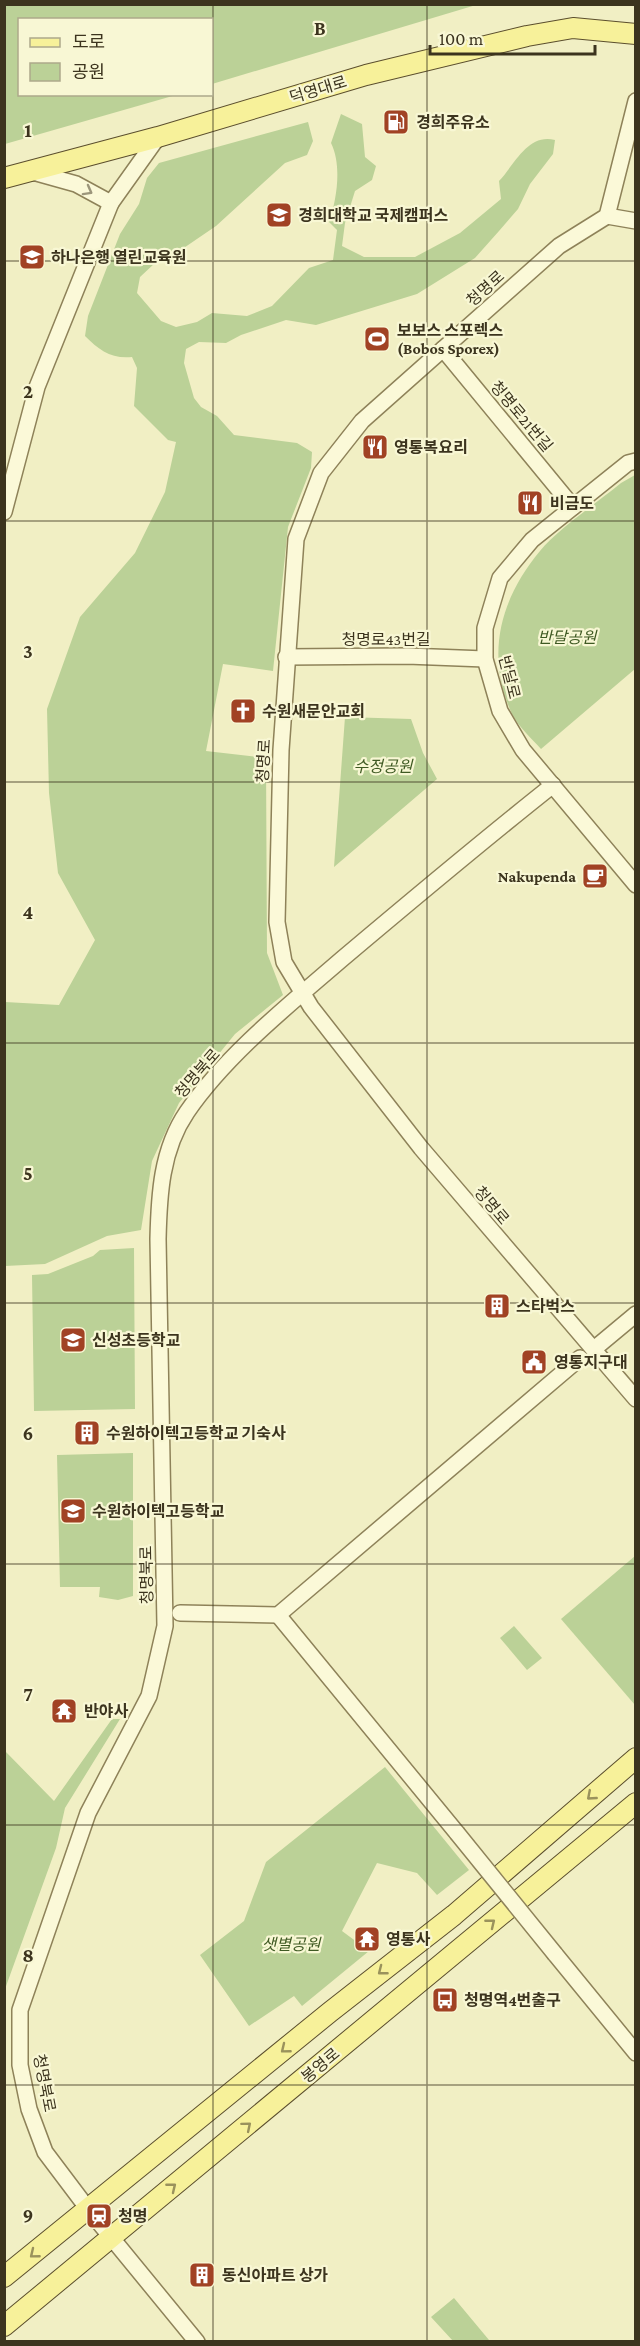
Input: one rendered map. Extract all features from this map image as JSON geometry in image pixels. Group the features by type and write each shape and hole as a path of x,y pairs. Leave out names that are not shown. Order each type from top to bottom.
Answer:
{"main road":[{"name":"덕영대로","path":"4,178 158,137 366,75 527,36 573,28 636,34"},
{"path":"4,2277 454,1915 636,1758"},
{"name":"봉영로","path":"4,2326 636,1803"}],"street":[{"path":"636,101 607,216 636,221"},
{"path":"4,512 37,387 111,203 158,137"},
{"path":"33,172 76,184 111,203"},
{"name":"청명로","path":"607,216 559,246 362,421 321,473 296,539 280,762 276,922 284,962 301,995 428,1157 636,1399"},
{"name":"청명로21번길","path":"443,349 573,507"},
{"name":"반달로","path":"636,461 628,463 532,540 500,578 485,628 485,659 500,711 523,750 636,885"},
{"name":"청명로43번길","path":"286,657 407,656 485,659"},
{"name":"청명북로","path":"197,2342 88,2209 45,2152 29,2109 20,2066 20,2010 88,1813 149,1696 165,1626 158,1239 162,1179 169,1148 186,1113 230,1062 301,995 457,861 552,785"},
{"path":"594,1349 636,1314"},
{"path":"180,1613 278,1615 580,1358"},
{"path":"278,1615 636,2054"}],"green space":[{"path":"5,4 476,4 213,84 213,18 18,18 18,96 173,96 5,144"},
{"path":"341,114 362,124 365,157 376,166 372,180 355,191 345,223 342,246 364,257 415,257 460,233 501,199 499,181 530,145 545,139 555,140 553,154 530,184 518,209 475,258 417,294 316,325 286,320 241,335 226,343 199,342 186,349 184,363 194,398 201,407 217,416 234,435 297,443 312,452 311,468 288,527 273,671 223,664 206,751 266,758 267,953 283,995 235,1034 179,1103 152,1161 141,1230 107,1236 45,1264 5,1266 5,1002 59,1005 95,940 58,873 49,793 47,709 80,617 135,553 165,492 176,442 168,440 134,406 137,368 132,357 112,355 85,336 88,316 120,234 139,204 147,178 159,163 308,122 313,141 307,155 285,163 216,226 172,256 155,263 140,277 137,293 161,321 176,327 197,322 212,313 247,316 272,306 309,268 333,260 337,230 329,222 336,193 337,172 331,143"},
{"name":"반달공원","path":"635,475 635,669 541,749 515,719 504,692 499,670 498,649 506,608 526,569 540,551 567,525 621,483"},
{"name":"수정공원","path":"345,717 411,719 423,753 437,779 334,867"},
{"name":"신성초등학교","path":"134,1248 135,1409 34,1411 32,1275 48,1274 93,1256 100,1250"},
{"path":"133,1453 133,1596 118,1600 99,1597 100,1587 60,1587 57,1455"},
{"path":"635,1556 635,1705 561,1619"},
{"path":"514,1626 542,1658 527,1670 500,1638"},
{"path":"112,1719 120,1719 65,1808 56,1848 5,1989 5,1751 54,1801"},
{"name":"샛별공원","path":"385,1767 469,1870 437,1895 417,1873 377,1863 342,1931 369,1951 302,2006 294,1996 249,2026 200,1955 244,1921 266,1862"},
{"path":"454,2298 491,2341 453,2341 431,2317"}],"place":[{"name":"경희주유소","path":"396,122"},
{"name":"경희대학교 국제캠퍼스","path":"279,215"},
{"name":"하나은행 열린교육원","path":"32,257"},
{"name":"보보스 스포렉스 (Bobos Sporex)","path":"377,339"},
{"name":"영통복요리","path":"375,447"},
{"name":"비금도","path":"530,503"},
{"name":"수원새문안교회","path":"243,711"},
{"name":"Nakupenda","path":"595,876"},
{"name":"스타벅스","path":"497,1306"},
{"name":"신성초등학교","path":"73,1340"},
{"name":"영통지구대","path":"534,1362"},
{"name":"수원하이텍고등학교 기숙사","path":"87,1433"},
{"name":"수원하이텍고등학교","path":"73,1511"},
{"name":"반야사","path":"64,1711"},
{"name":"영통사","path":"367,1939"},
{"name":"청명역4번출구","path":"445,2000"},
{"name":"청명","path":"99,2216"},
{"name":"동신아파트 상가","path":"202,2275"}]}
